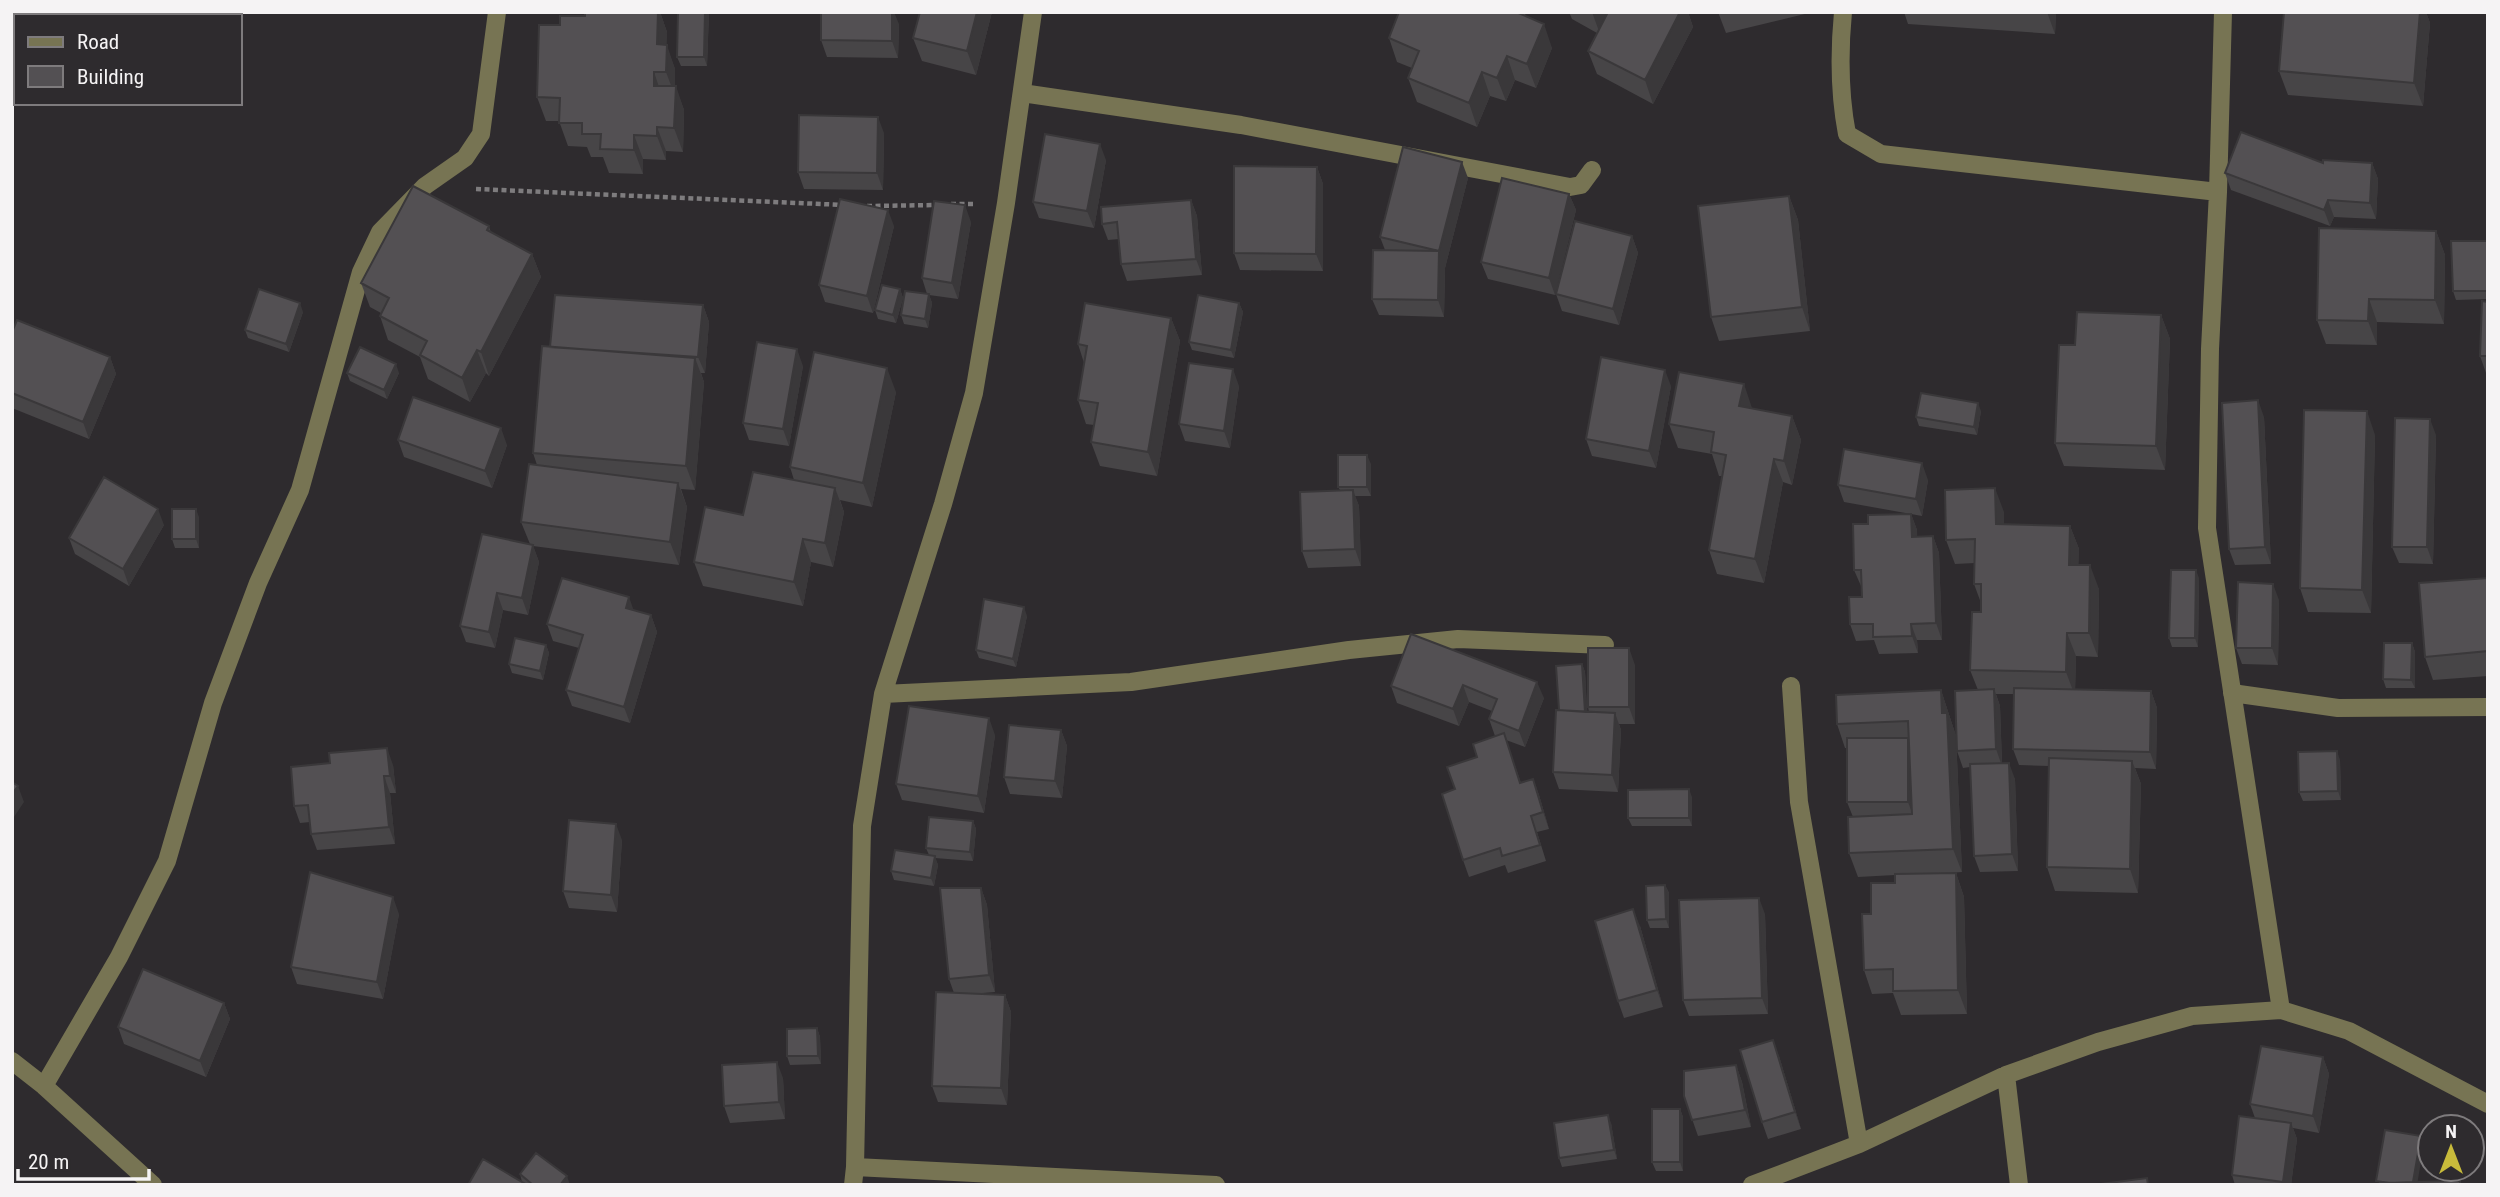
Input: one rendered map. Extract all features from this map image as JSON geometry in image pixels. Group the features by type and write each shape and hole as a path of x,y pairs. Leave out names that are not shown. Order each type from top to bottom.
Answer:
{"street":[{"path":"44,1086 119,957 167,861 213,703 258,583 300,490 361,272 380,232 425,186 465,158 481,134 497,12"},
{"path":"1033,12 1006,203 974,393 943,504 883,694 862,827 854,1176 1216,1185"},
{"path":"1843,12 1839,58 1841,101 1847,134 1881,154 2218,192"},
{"path":"2224,12 2210,349 2207,528 2281,1010"},
{"path":"1022,93 1241,125 1570,187 1581,185 1592,170"},
{"path":"883,694 1131,682 1349,650 1458,639 1605,645"},
{"path":"1791,686 1800,802 1859,1144"},
{"path":"2232,693 2338,708 2488,707"},
{"path":"1752,1185 1859,1144 2006,1074 2098,1042 2192,1016 2281,1010 2349,1031 2488,1104"},
{"path":"12,1061 44,1086 153,1185"},
{"path":"2006,1074 2019,1185"}],"path":[{"path":"425,186 846,205"},
{"path":"860,206 1006,203"}],"building":[{"path":"585,12 658,12 657,44 667,45 666,72 654,72 654,86 676,86 674,128 657,127 657,136 634,135 634,150 600,149 601,134 582,134 582,123 559,123 560,98 537,97 539,25 560,25 560,16 585,16"},
{"path":"678,12 705,12 704,57 677,57"},
{"path":"821,12 892,12 892,41 821,40"},
{"path":"920,12 977,12 967,51 913,38"},
{"path":"1399,12 1516,12 1544,24 1527,64 1507,56 1497,78 1482,72 1469,103 1408,78 1419,51 1389,38"},
{"path":"1608,12 1680,12 1645,80 1588,51"},
{"path":"2284,12 2420,12 2414,83 2279,71"},
{"path":"799,115 878,117 877,173 798,172"},
{"path":"2241,132 2323,163 2323,160 2372,163 2370,203 2328,200 2324,210 2225,173"},
{"path":"1045,134 1100,144 1087,211 1033,202"},
{"path":"1403,147 1462,162 1439,251 1380,237"},
{"path":"1234,166 1317,167 1316,254 1234,253"},
{"path":"1502,178 1569,194 1549,278 1481,262"},
{"path":"413,186 489,226 487,230 532,254 481,352 477,350 462,378 420,355 427,341 380,316 389,298 361,283"},
{"path":"1789,196 1802,307 1711,317 1698,206"},
{"path":"840,199 888,210 867,296 819,285"},
{"path":"1191,200 1196,259 1121,264 1117,222 1102,224 1101,207"},
{"path":"934,201 965,205 952,283 922,278"},
{"path":"1575,221 1632,236 1613,309 1556,294"},
{"path":"2319,228 2436,231 2435,300 2369,299 2368,321 2317,320"},
{"path":"2451,241 2488,241 2488,291 2453,291"},
{"path":"1373,250 1439,251 1438,300 1372,299"},
{"path":"882,285 900,289 893,315 875,310"},
{"path":"259,289 300,303 286,344 245,330"},
{"path":"905,291 929,294 925,319 901,315"},
{"path":"555,295 703,305 698,357 550,347"},
{"path":"1198,295 1239,303 1231,350 1189,342"},
{"path":"2482,301 2488,302 2488,356 2480,356"},
{"path":"1085,303 1171,318 1148,452 1091,442 1098,403 1078,400 1087,346 1078,344"},
{"path":"2077,312 2161,315 2156,446 2055,443 2059,345 2075,345"},
{"path":"17,320 110,357 83,422 12,393 12,332"},
{"path":"757,342 797,349 783,429 743,423"},
{"path":"542,346 695,358 686,466 533,453"},
{"path":"360,347 396,364 384,390 347,373"},
{"path":"814,352 887,368 863,483 790,467"},
{"path":"1601,357 1665,370 1649,451 1586,439"},
{"path":"1189,363 1233,369 1224,431 1179,424"},
{"path":"1679,372 1744,384 1739,406 1792,416 1784,461 1774,459 1755,559 1709,550 1726,455 1711,452 1714,432 1669,424"},
{"path":"1921,393 1978,403 1974,427 1916,417"},
{"path":"413,397 501,428 485,471 398,440"},
{"path":"2258,400 2265,547 2229,549 2222,403"},
{"path":"2304,410 2367,411 2362,590 2300,588"},
{"path":"2395,418 2430,419 2427,547 2392,547"},
{"path":"1844,449 1922,463 1916,499 1838,485"},
{"path":"1338,455 1367,455 1367,487 1338,487"},
{"path":"529,464 678,483 670,542 521,522"},
{"path":"753,472 835,488 825,543 803,539 794,582 694,562 705,507 743,515"},
{"path":"104,477 158,509 123,569 69,538"},
{"path":"1995,488 1996,524 2070,526 2069,565 2090,565 2089,633 2067,633 2066,672 1970,670 1972,612 1981,612 1981,584 1974,584 1975,539 1946,540 1945,490"},
{"path":"1353,490 1355,549 1302,551 1300,492"},
{"path":"172,509 196,509 196,539 172,539"},
{"path":"1911,514 1912,537 1933,536 1936,623 1911,624 1912,636 1873,637 1873,624 1850,624 1849,597 1862,597 1861,570 1854,570 1853,524 1868,524 1868,515"},
{"path":"482,534 533,545 522,598 497,593 489,632 460,626"},
{"path":"2171,570 2196,570 2195,638 2169,638"},
{"path":"562,578 629,597 626,608 651,615 624,707 566,690 583,635 547,624"},
{"path":"2488,578 2488,651 2425,657 2419,583"},
{"path":"2238,582 2273,584 2272,648 2236,648"},
{"path":"984,599 1024,607 1013,659 976,650"},
{"path":"1411,634 1537,682 1519,731 1489,719 1497,699 1463,685 1453,709 1391,686"},
{"path":"515,638 546,645 540,671 509,664"},
{"path":"2384,643 2412,643 2411,680 2383,679"},
{"path":"1588,648 1629,648 1629,707 1588,707"},
{"path":"1582,664 1585,712 1559,710 1556,666"},
{"path":"2014,688 2151,691 2150,752 2013,749"},
{"path":"1994,689 1996,749 1957,751 1955,691"},
{"path":"1941,690 1942,713 1947,713 1953,849 1849,853 1848,817 1912,814 1908,721 1837,724 1836,695"},
{"path":"909,706 989,718 978,796 896,784"},
{"path":"1556,710 1615,713 1612,775 1553,772"},
{"path":"1009,725 1061,730 1055,781 1004,777"},
{"path":"1504,733 1520,783 1533,779 1543,812 1531,816 1540,845 1502,856 1500,848 1463,860 1442,794 1455,789 1447,767 1477,757 1473,744"},
{"path":"1847,738 1908,738 1908,802 1847,802"},
{"path":"387,748 390,776 384,776 389,827 311,834 308,805 294,806 291,767 330,763 329,753"},
{"path":"2337,751 2338,791 2299,792 2298,752"},
{"path":"2049,758 2132,761 2130,869 2047,867"},
{"path":"2009,763 2012,854 1974,856 1970,764"},
{"path":"12,782 18,786 12,794"},
{"path":"1689,789 1689,818 1628,818 1628,790"},
{"path":"929,817 973,821 970,852 926,848"},
{"path":"569,820 616,824 611,895 563,891"},
{"path":"895,850 935,856 931,878 891,871"},
{"path":"310,872 393,897 377,982 291,967"},
{"path":"1956,873 1958,990 1893,991 1893,969 1864,970 1862,914 1871,914 1871,883 1895,883 1895,874"},
{"path":"1665,885 1666,919 1647,920 1646,886"},
{"path":"940,888 981,888 989,975 949,979"},
{"path":"1759,898 1762,998 1683,1000 1679,900"},
{"path":"1633,909 1657,990 1618,1001 1595,921"},
{"path":"143,969 224,1003 200,1061 118,1027"},
{"path":"936,992 1005,995 1001,1088 932,1086"},
{"path":"817,1028 818,1056 787,1056 787,1029"},
{"path":"1773,1040 1795,1112 1762,1122 1740,1050"},
{"path":"2261,1046 2323,1057 2313,1116 2250,1104"},
{"path":"777,1062 779,1102 724,1106 722,1065"},
{"path":"1736,1065 1745,1110 1692,1120 1684,1096 1684,1071"},
{"path":"1652,1109 1680,1109 1680,1162 1652,1162"},
{"path":"1608,1115 1614,1150 1559,1158 1554,1123"},
{"path":"2239,1116 2291,1123 2283,1182 2232,1175"},
{"path":"2385,1130 2416,1135 2413,1182 2376,1181"},
{"path":"536,1153 567,1176 560,1185 533,1185 520,1174"},
{"path":"483,1159 527,1185 468,1185"},
{"path":"2147,1178 2148,1185 2093,1185"},
{"path":"2460,1183 2460,1185 2380,1185"}]}
